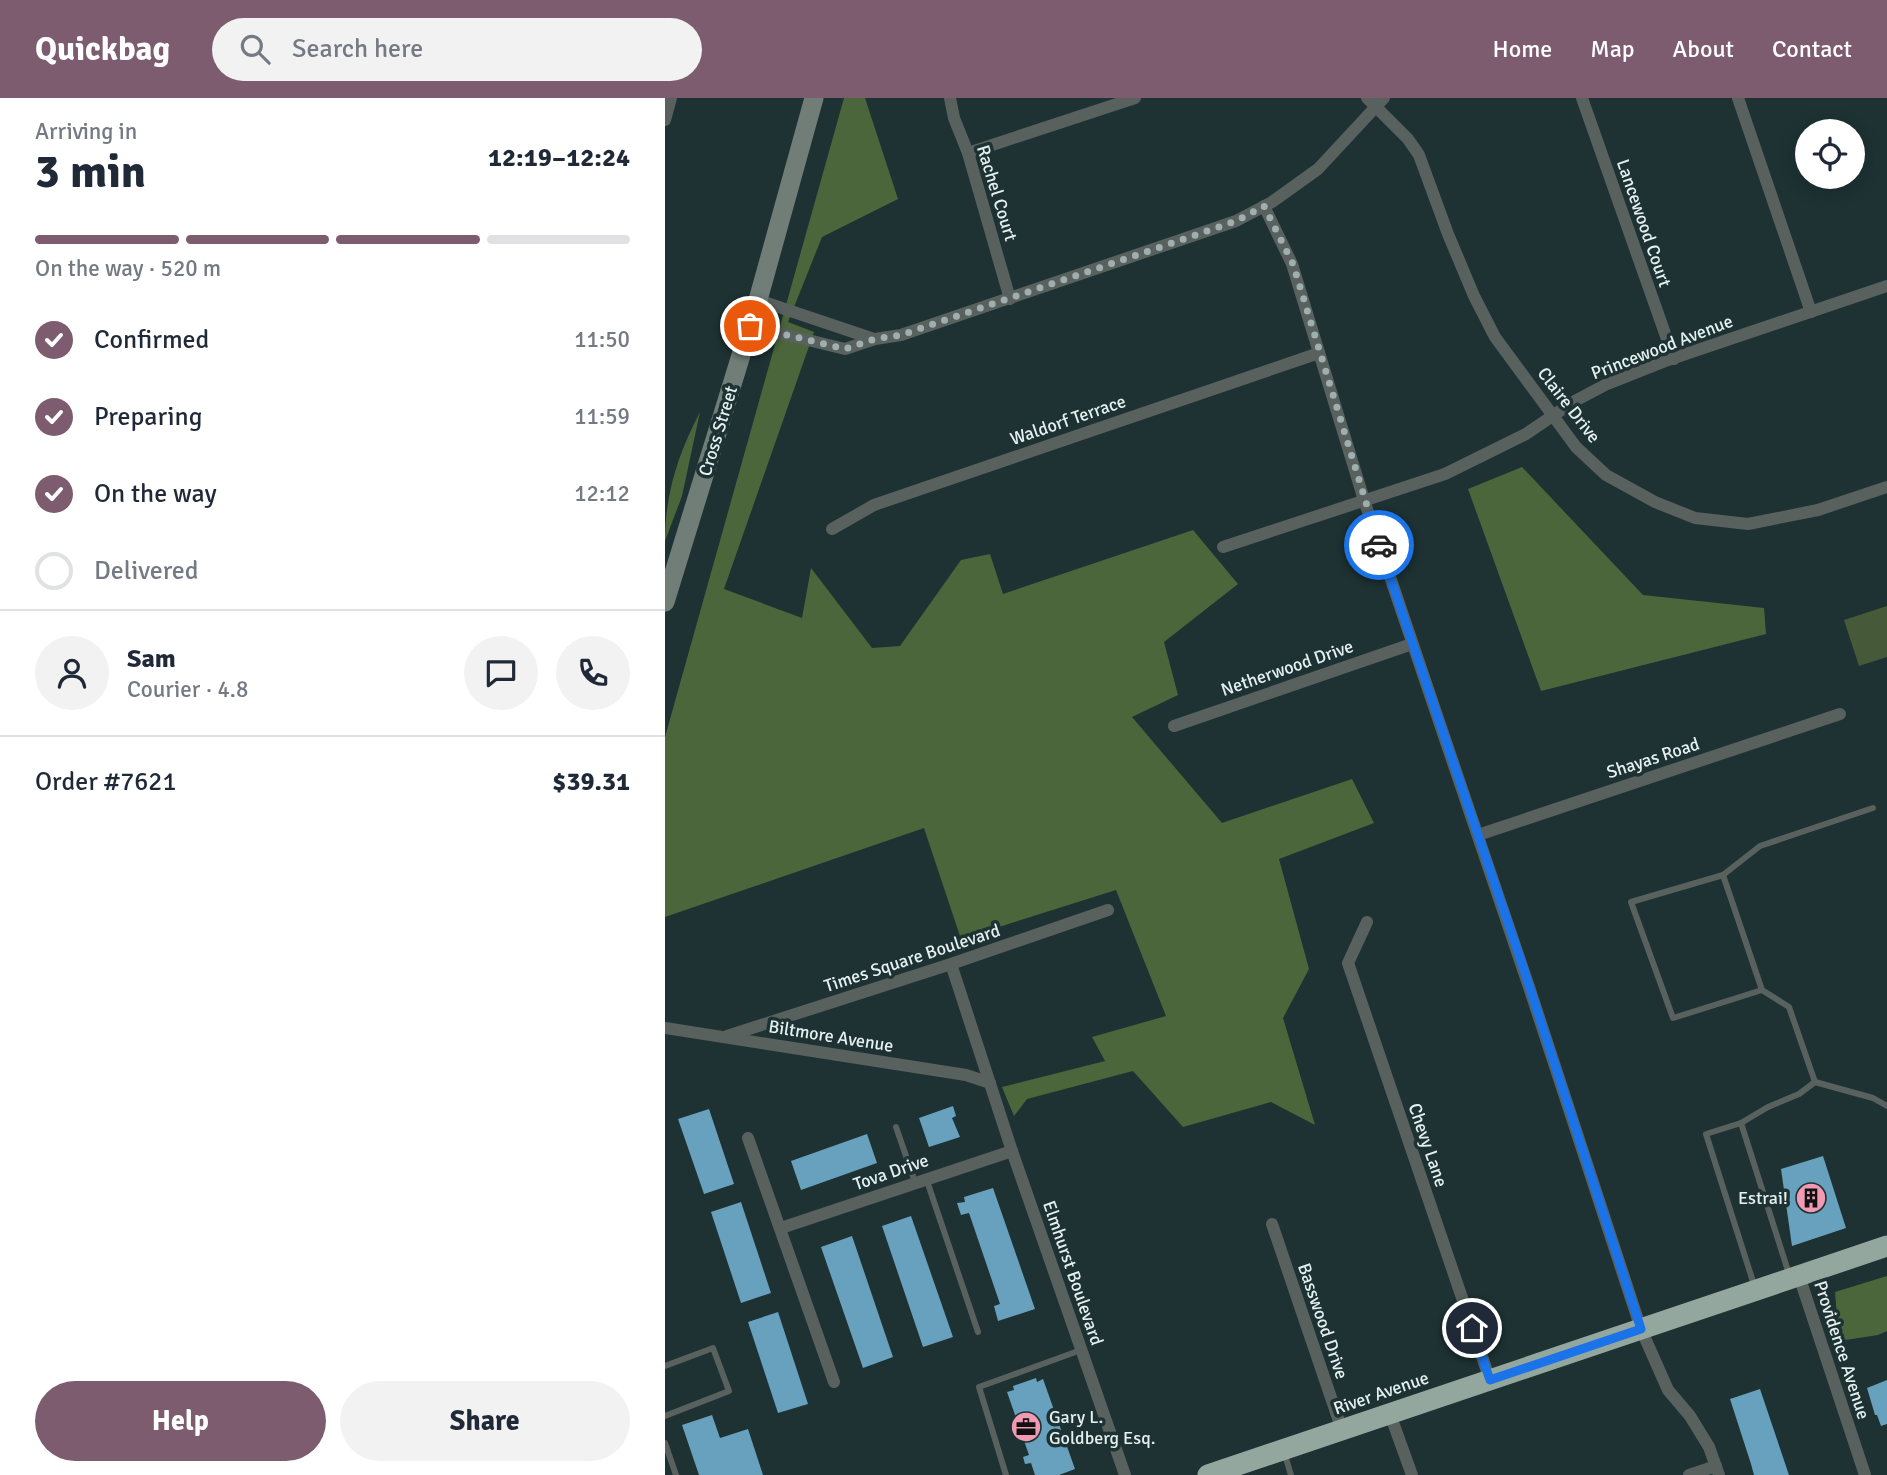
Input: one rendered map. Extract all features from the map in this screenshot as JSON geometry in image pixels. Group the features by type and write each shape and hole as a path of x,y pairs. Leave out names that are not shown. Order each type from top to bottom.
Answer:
{"highway":[{"name":"River Avenue","path":"1208,1475 1887,1246"}],"main road":[{"name":"Cross Street","path":"665,602 758,300 814,98"}],"street":[{"path":"665,120 671,98"},
{"name":"Rachel Court","path":"950,98 1010,299"},
{"path":"968,153 1135,98"},
{"name":"Lancewood Court","path":"1582,98 1674,359"},
{"path":"1738,98 1811,312"},
{"path":"750,326 845,349 875,339 901,335 1236,221 1264,206 1318,169 1376,101"},
{"name":"Claire Drive","path":"1376,101 1419,155 1448,234 1495,337 1576,447 1606,475 1655,502 1695,518 1748,524 1818,510 1887,486"},
{"path":"1264,206 1293,264 1364,500 1641,1329 1668,1390 1690,1416 1709,1447 1717,1470 1689,1475"},
{"name":"Princewood Avenue","path":"1223,547 1445,474 1526,434 1605,384 1887,286"},
{"path":"758,300 875,339"},
{"name":"Waldorf Terrace","path":"832,529 873,505 1319,353"},
{"name":"Netherwood Drive","path":"1174,726 1412,644"},
{"name":"Shayas Road","path":"1478,835 1840,715"},
{"name":"Times Square Boulevard","path":"727,1036 1108,911"},
{"name":"Chevy Lane","path":"1367,922 1348,963 1490,1380"},
{"name":"Elmhurst Boulevard","path":"951,964 1012,1151 1125,1475"},
{"name":"Biltmore Avenue","path":"665,1028 966,1075 990,1083"},
{"path":"748,1138 834,1382"},
{"name":"Tova Drive","path":"781,1228 1012,1151"},
{"name":"Basswood Drive","path":"1272,1224 1342,1430"},
{"name":"Providence Avenue","path":"1795,1277 1865,1475"},
{"path":"1390,1414 1412,1475"}],"lane":[{"path":"1762,990 1673,1018 1631,902 1723,874 1760,846 1873,808"},
{"path":"1723,874 1762,990 1789,1007 1815,1082"},
{"path":"1815,1082 1873,1098 1887,1106"},
{"path":"1756,1290 1706,1135 1741,1123 1768,1107 1799,1094 1815,1082"},
{"path":"1741,1123 1795,1277"},
{"path":"896,1127 920,1181 978,1332"},
{"path":"665,1366 713,1348 729,1391 665,1416"},
{"path":"1006,1475 979,1387 1081,1350"},
{"path":"665,1443 675,1475"},
{"path":"1283,1450 1291,1475"}],"green space":[{"path":"844,98 865,98 898,199 822,237 788,322 814,332 724,589 802,618 811,568 872,648 900,646 961,560 990,554 1003,594 1193,530 1238,584 1164,642 1178,695 1132,717 1222,823 1352,779 1374,823 1279,859 1309,969 1283,1018 1315,1125 1271,1102 1183,1127 1133,1071 1027,1099 1014,1116 1002,1087 1105,1061 1092,1037 1166,1016 1116,890 961,939 924,828 665,917 665,737"},
{"path":"700,412 682,496 665,541 667,507 674,475"},
{"path":"1522,467 1643,595 1764,608 1766,634 1541,691 1468,489"},
{"path":"1887,606 1887,657 1859,666 1844,620"},
{"path":"1887,1276 1887,1331 1839,1341 1835,1292"}],"building":[{"path":"953,1106 956,1116 952,1118 960,1137 929,1147 919,1118"},
{"path":"709,1109 734,1184 704,1194 678,1119"},
{"path":"867,1134 877,1163 801,1190 791,1161"},
{"name":"Estrai!","path":"1823,1156 1846,1228 1792,1246 1781,1169"},
{"path":"993,1188 1035,1309 998,1321 994,1306 1000,1304 969,1213 961,1215 957,1203 965,1202 964,1197"},
{"path":"741,1202 771,1293 741,1303 711,1212"},
{"path":"911,1216 953,1337 923,1347 882,1226"},
{"path":"852,1236 893,1357 863,1368 821,1247"},
{"path":"778,1312 808,1404 778,1413 748,1322"},
{"path":"1036,1378 1037,1382 1043,1379 1075,1469 1059,1475 1035,1475 1031,1463 1025,1464 1023,1457 1029,1455 1007,1392 1014,1390 1013,1386"},
{"path":"1887,1380 1887,1424 1881,1426 1867,1388"},
{"path":"1760,1389 1789,1475 1754,1475 1730,1399"},
{"path":"712,1415 720,1438 748,1429 763,1475 699,1475 682,1425"}],"way so far":[{"path":"750,326 845,349 875,339 901,335 1114,264 1236,221 1264,206 1293,264 1379,545"}],"place":[{"name":"Estrai!","path":"1811,1198"},
{"name":"Gary L. Goldberg Esq.","path":"1026,1427"}],"route":[{"path":"1379,545 1521,961 1641,1329 1490,1380 1472,1328"}]}
